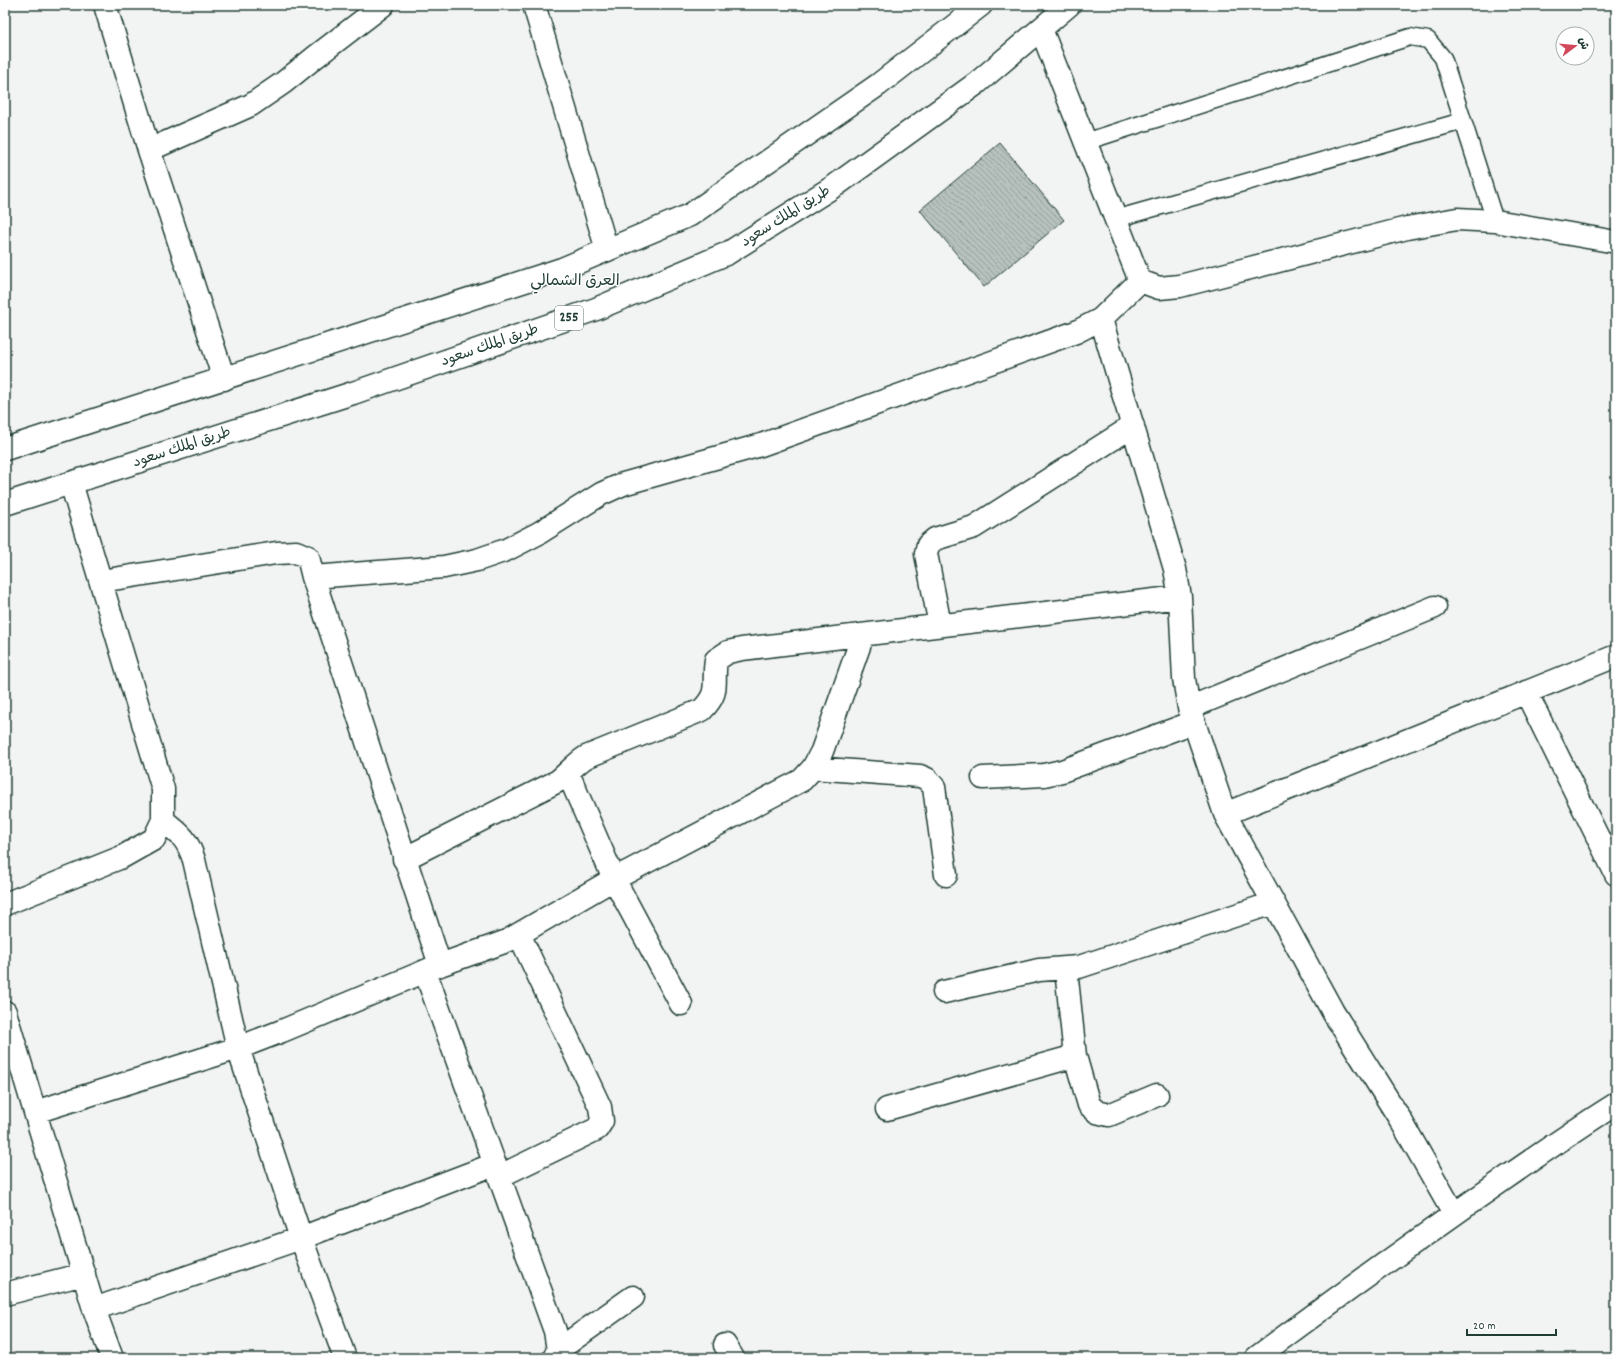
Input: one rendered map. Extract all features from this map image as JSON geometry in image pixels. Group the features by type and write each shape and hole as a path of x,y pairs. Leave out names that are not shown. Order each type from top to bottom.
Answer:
{"main road":[{"path":"105,5 149,150 224,378"},
{"path":"149,150 251,105 283,84 383,5"},
{"path":"534,5 607,250"},
{"path":"5,449 562,269 690,215 878,85 981,5"},
{"name":"طريق الملك سعود","path":"5,504 353,393 589,312 728,253 836,185 977,84 1069,5"},
{"path":"1041,29 1140,281 1159,288 1180,286 1407,228 1457,219 1495,221 1616,242"},
{"path":"313,577 444,567 477,560 506,550 532,537 601,494 623,484 761,444 1076,332 1101,319 1140,281"},
{"path":"1101,319 1175,569 1180,597 1184,679 1191,715 1225,814 1332,1012 1400,1119 1454,1214"},
{"path":"940,625 926,554 928,545 935,539 974,527 1133,426"},
{"path":"5,904 122,857 154,839 163,820 163,789 71,483"},
{"path":"101,581 276,553 296,552 308,557 313,577 404,859 432,968 497,1170 555,1331 556,1354"},
{"path":"404,859 558,781 568,774 576,763 586,757 702,710 710,702 715,692 714,672 716,660 728,652 742,649 1180,597"},
{"path":"983,778 1044,775 1062,771 1435,607"},
{"path":"35,1112 238,1048 432,968 507,941 614,878 802,780 813,768 822,751 863,635"},
{"path":"1225,814 1616,656"},
{"path":"1526,692 1616,874"},
{"path":"813,768 920,776 927,779 934,787 946,875"},
{"path":"568,774 614,878 681,1004"},
{"path":"163,820 182,836 189,845 196,867 238,1048 301,1238 345,1358"},
{"path":"944,992 1038,970 1078,967 1273,903"},
{"path":"94,1309 497,1170 597,1129 602,1121 600,1107 519,934"},
{"path":"1066,969 1075,1056 1089,1105 1097,1112 1109,1115 1157,1095"},
{"path":"5,1012 94,1309 112,1358"},
{"path":"887,1109 1075,1056"},
{"path":"1256,1358 1324,1307 1454,1214 1567,1135 1616,1104"},
{"path":"5,1294 84,1274"},
{"path":"556,1354 633,1297"}],"lane":[{"path":"1085,142 1410,37 1428,40 1443,58 1495,221"},
{"path":"1115,219 1463,121"}],"building":[{"path":"1000,143 1064,220 984,287 920,210"}],"district":[{"name":"العرق الشمالي","path":"575,281"}]}
